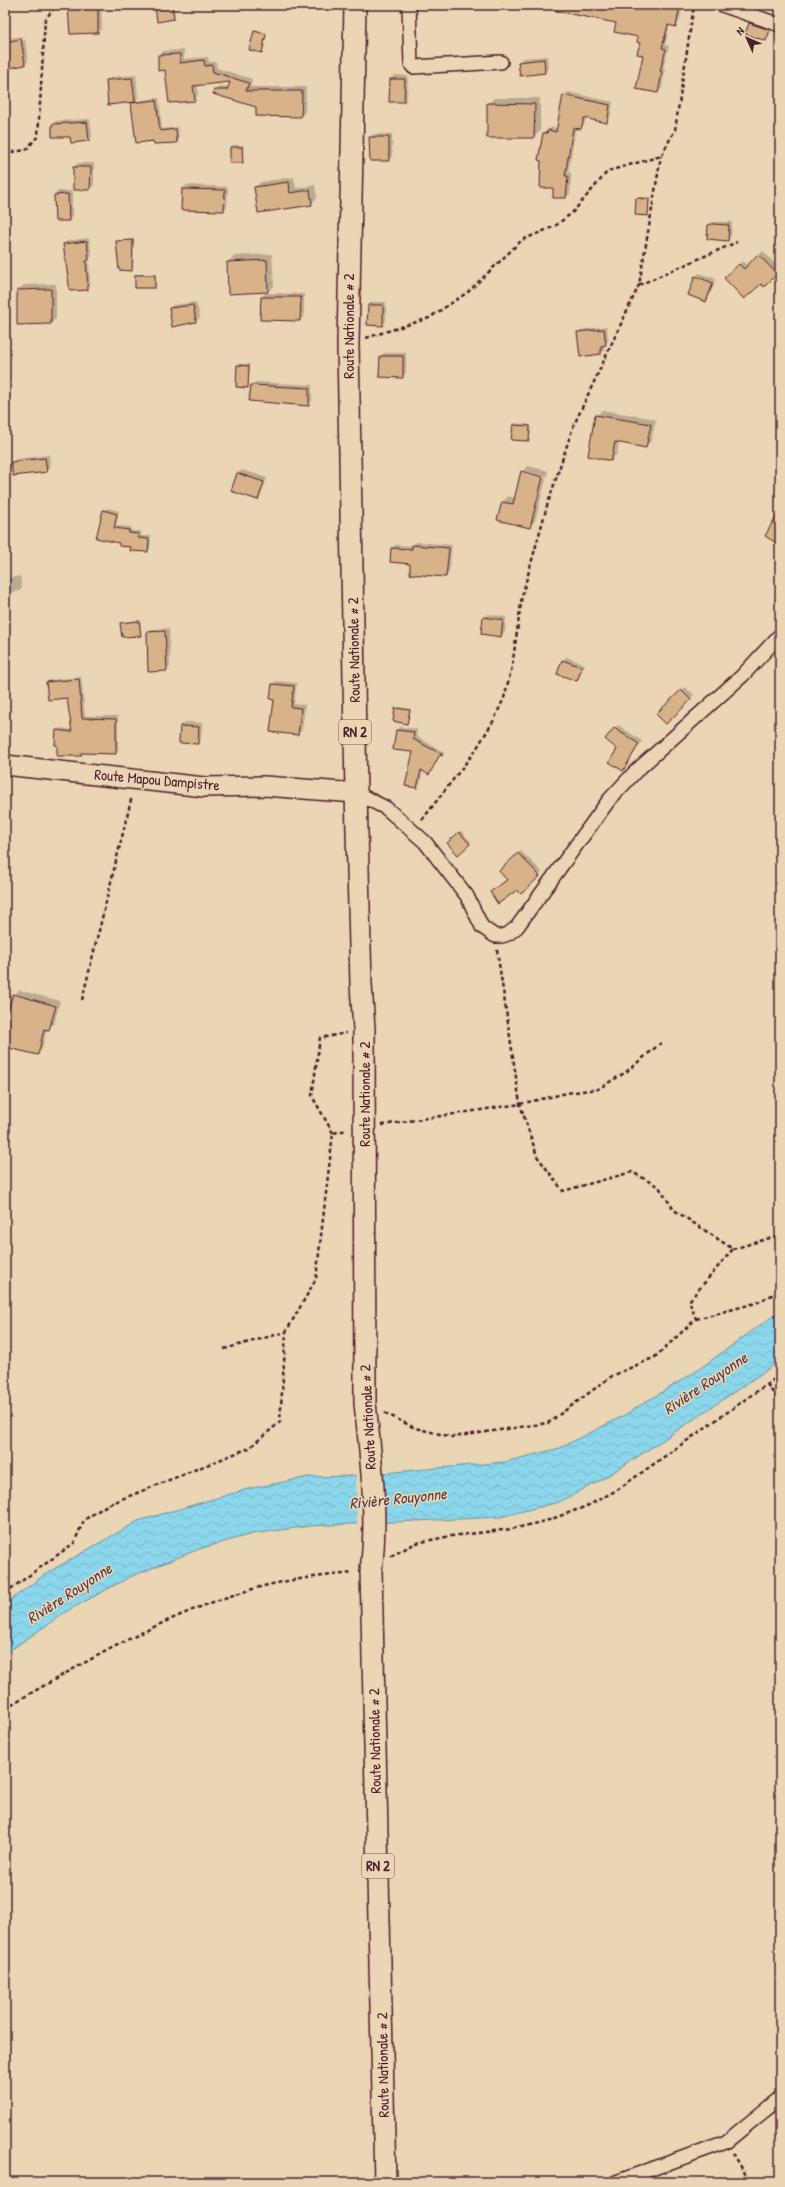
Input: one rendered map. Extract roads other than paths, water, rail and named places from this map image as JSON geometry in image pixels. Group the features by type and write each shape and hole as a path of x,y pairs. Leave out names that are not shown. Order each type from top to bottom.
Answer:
{"main road":[{"name":"Route Nationale # 2","path":"355,5 348,344 356,793 361,984 364,1029 365,1403 371,1458 374,1550 372,1570 386,2182"}],"street":[{"path":"409,5 411,64 413,67 501,62"},
{"path":"722,5 780,25"},
{"path":"356,793 386,808 425,842 466,896 482,927 495,936 508,934 517,926 609,800 636,771 742,676 780,635"},
{"name":"Route Mapou Dampistre","path":"5,765 204,787 265,786 356,793"},
{"path":"616,2182 726,2142 780,2098"}],"water":[{"name":"Rivière Rouyonne","path":"780,1311 780,1361 601,1480 559,1502 500,1517 310,1526 252,1534 199,1549 130,1577 67,1611 5,1654 5,1604 47,1573 138,1521 248,1489 309,1477 351,1476 505,1462 560,1448 623,1416 695,1372"}]}
